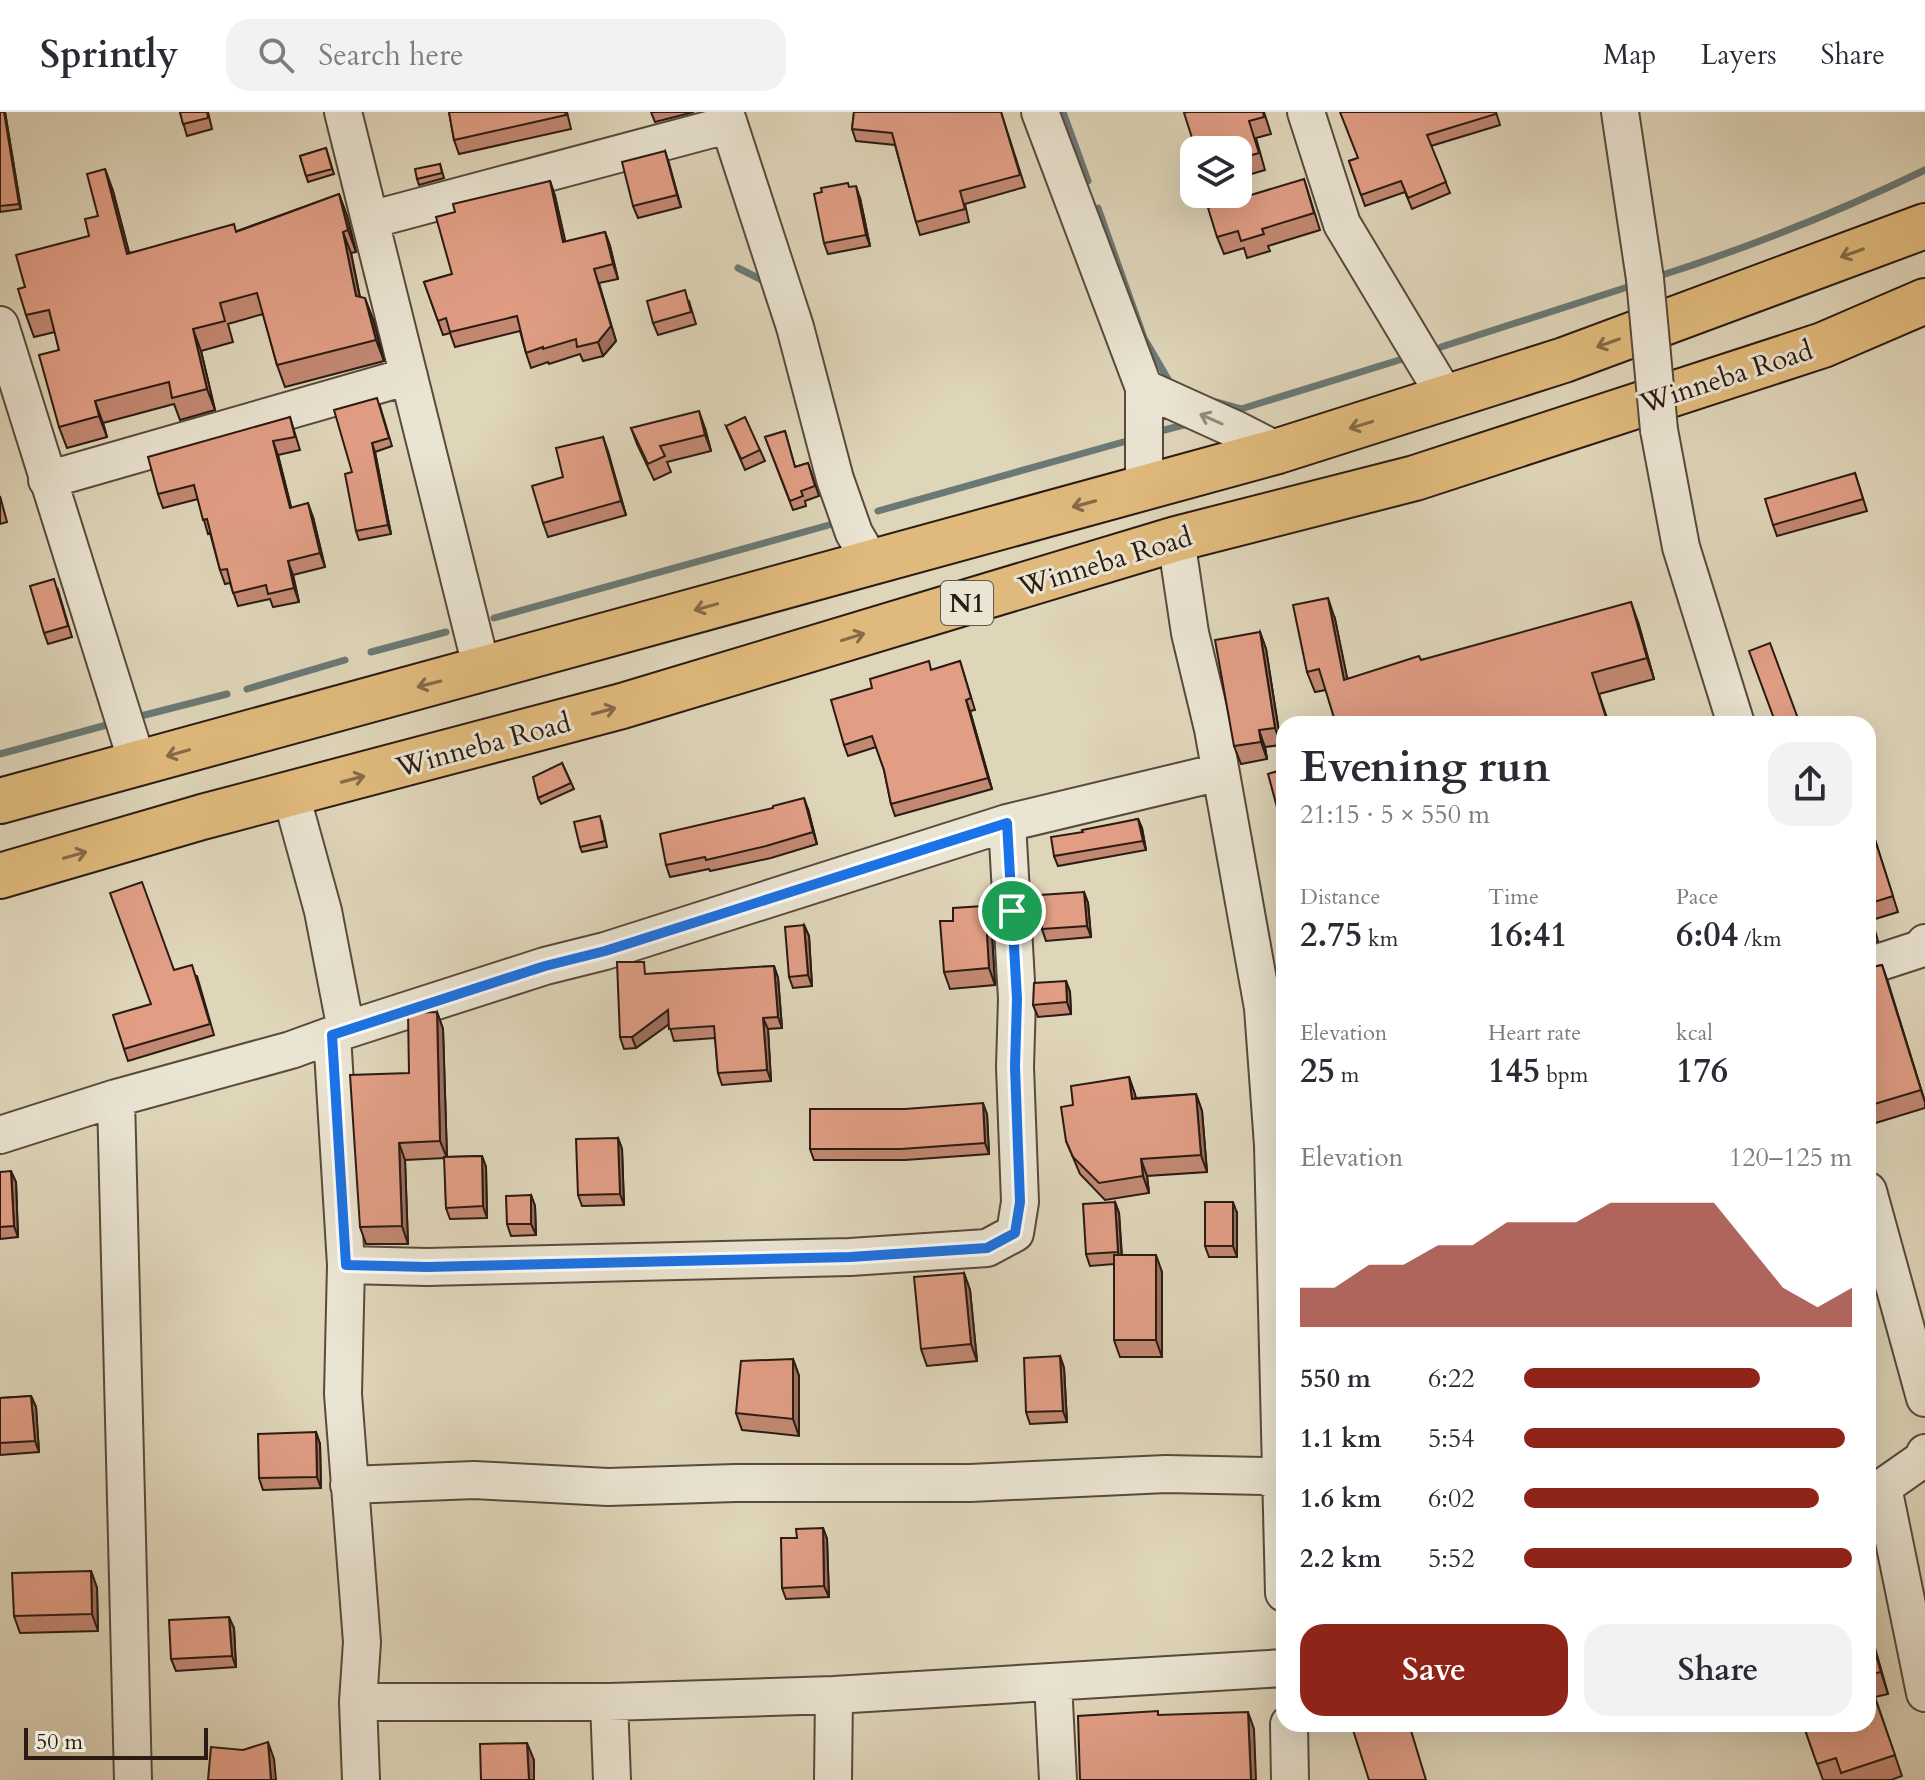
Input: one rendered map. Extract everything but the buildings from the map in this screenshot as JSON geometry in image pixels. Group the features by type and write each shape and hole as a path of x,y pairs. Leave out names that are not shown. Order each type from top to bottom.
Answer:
{"highway":[{"name":"Winneba Road","path":"0,801 1278,451 1564,360 1925,226"},
{"name":"Winneba Road","path":"0,876 202,817 622,706 1176,539 1415,478 1823,345 1925,301"}],"street":[{"path":"343,112 482,670"},
{"path":"1040,112 1144,388 1144,488"},
{"path":"1306,112 1342,224 1447,399"},
{"path":"1620,112 1645,279 1659,430 1681,547 1734,716"},
{"path":"370,220 726,119 795,327 835,479 854,533 871,562"},
{"path":"0,325 138,765"},
{"path":"47,480 409,376"},
{"path":"1144,388 1278,451"},
{"path":"1176,539 1190,633 1220,772 1263,1008 1276,1125"},
{"path":"0,1135 116,1098 291,1050 545,966 620,947 1007,823 1220,772"},
{"path":"291,795 326,923 339,1033 346,1265 343,1394 362,1642 358,1702 361,1780"},
{"path":"346,1265 427,1267 850,1257 987,1248 1015,1233 1020,1202 1015,1067 1017,999 1007,823"},
{"path":"1876,963 1920,949 1925,943"},
{"path":"116,1098 133,1780"},
{"path":"1876,1220 1925,1398"},
{"path":"1925,1453 1923,1459 1876,1489 1925,1693"},
{"path":"349,1485 474,1480 608,1487 735,1483 970,1483 1166,1474 1264,1476 1276,1481"},
{"path":"358,1702 609,1702 834,1695 1276,1669"},
{"path":"1053,1683 1058,1780"},
{"path":"833,1780 834,1695"},
{"path":"609,1702 612,1780"},
{"path":"1289,1732 1290,1780"}],"waterway":[{"path":"1063,112 1088,181"},
{"path":"1656,277 1792,228 1925,170"},
{"path":"1098,208 1144,338 1172,386"},
{"path":"738,268 768,283"},
{"path":"1441,347 1637,284"},
{"path":"1241,409 1409,357"},
{"path":"1213,401 1242,409"},
{"path":"1153,433 1191,423"},
{"path":"878,511 1134,439"},
{"path":"494,618 829,525"},
{"path":"371,652 446,632"},
{"path":"247,689 345,660"},
{"path":"133,718 227,694"},
{"path":"0,754 114,723"}],"route":[{"path":"1007,823 1012,911 1017,999 1015,1067 1020,1202 1015,1233 987,1248 850,1257 427,1267 346,1265 332,1035 1007,823"}]}
